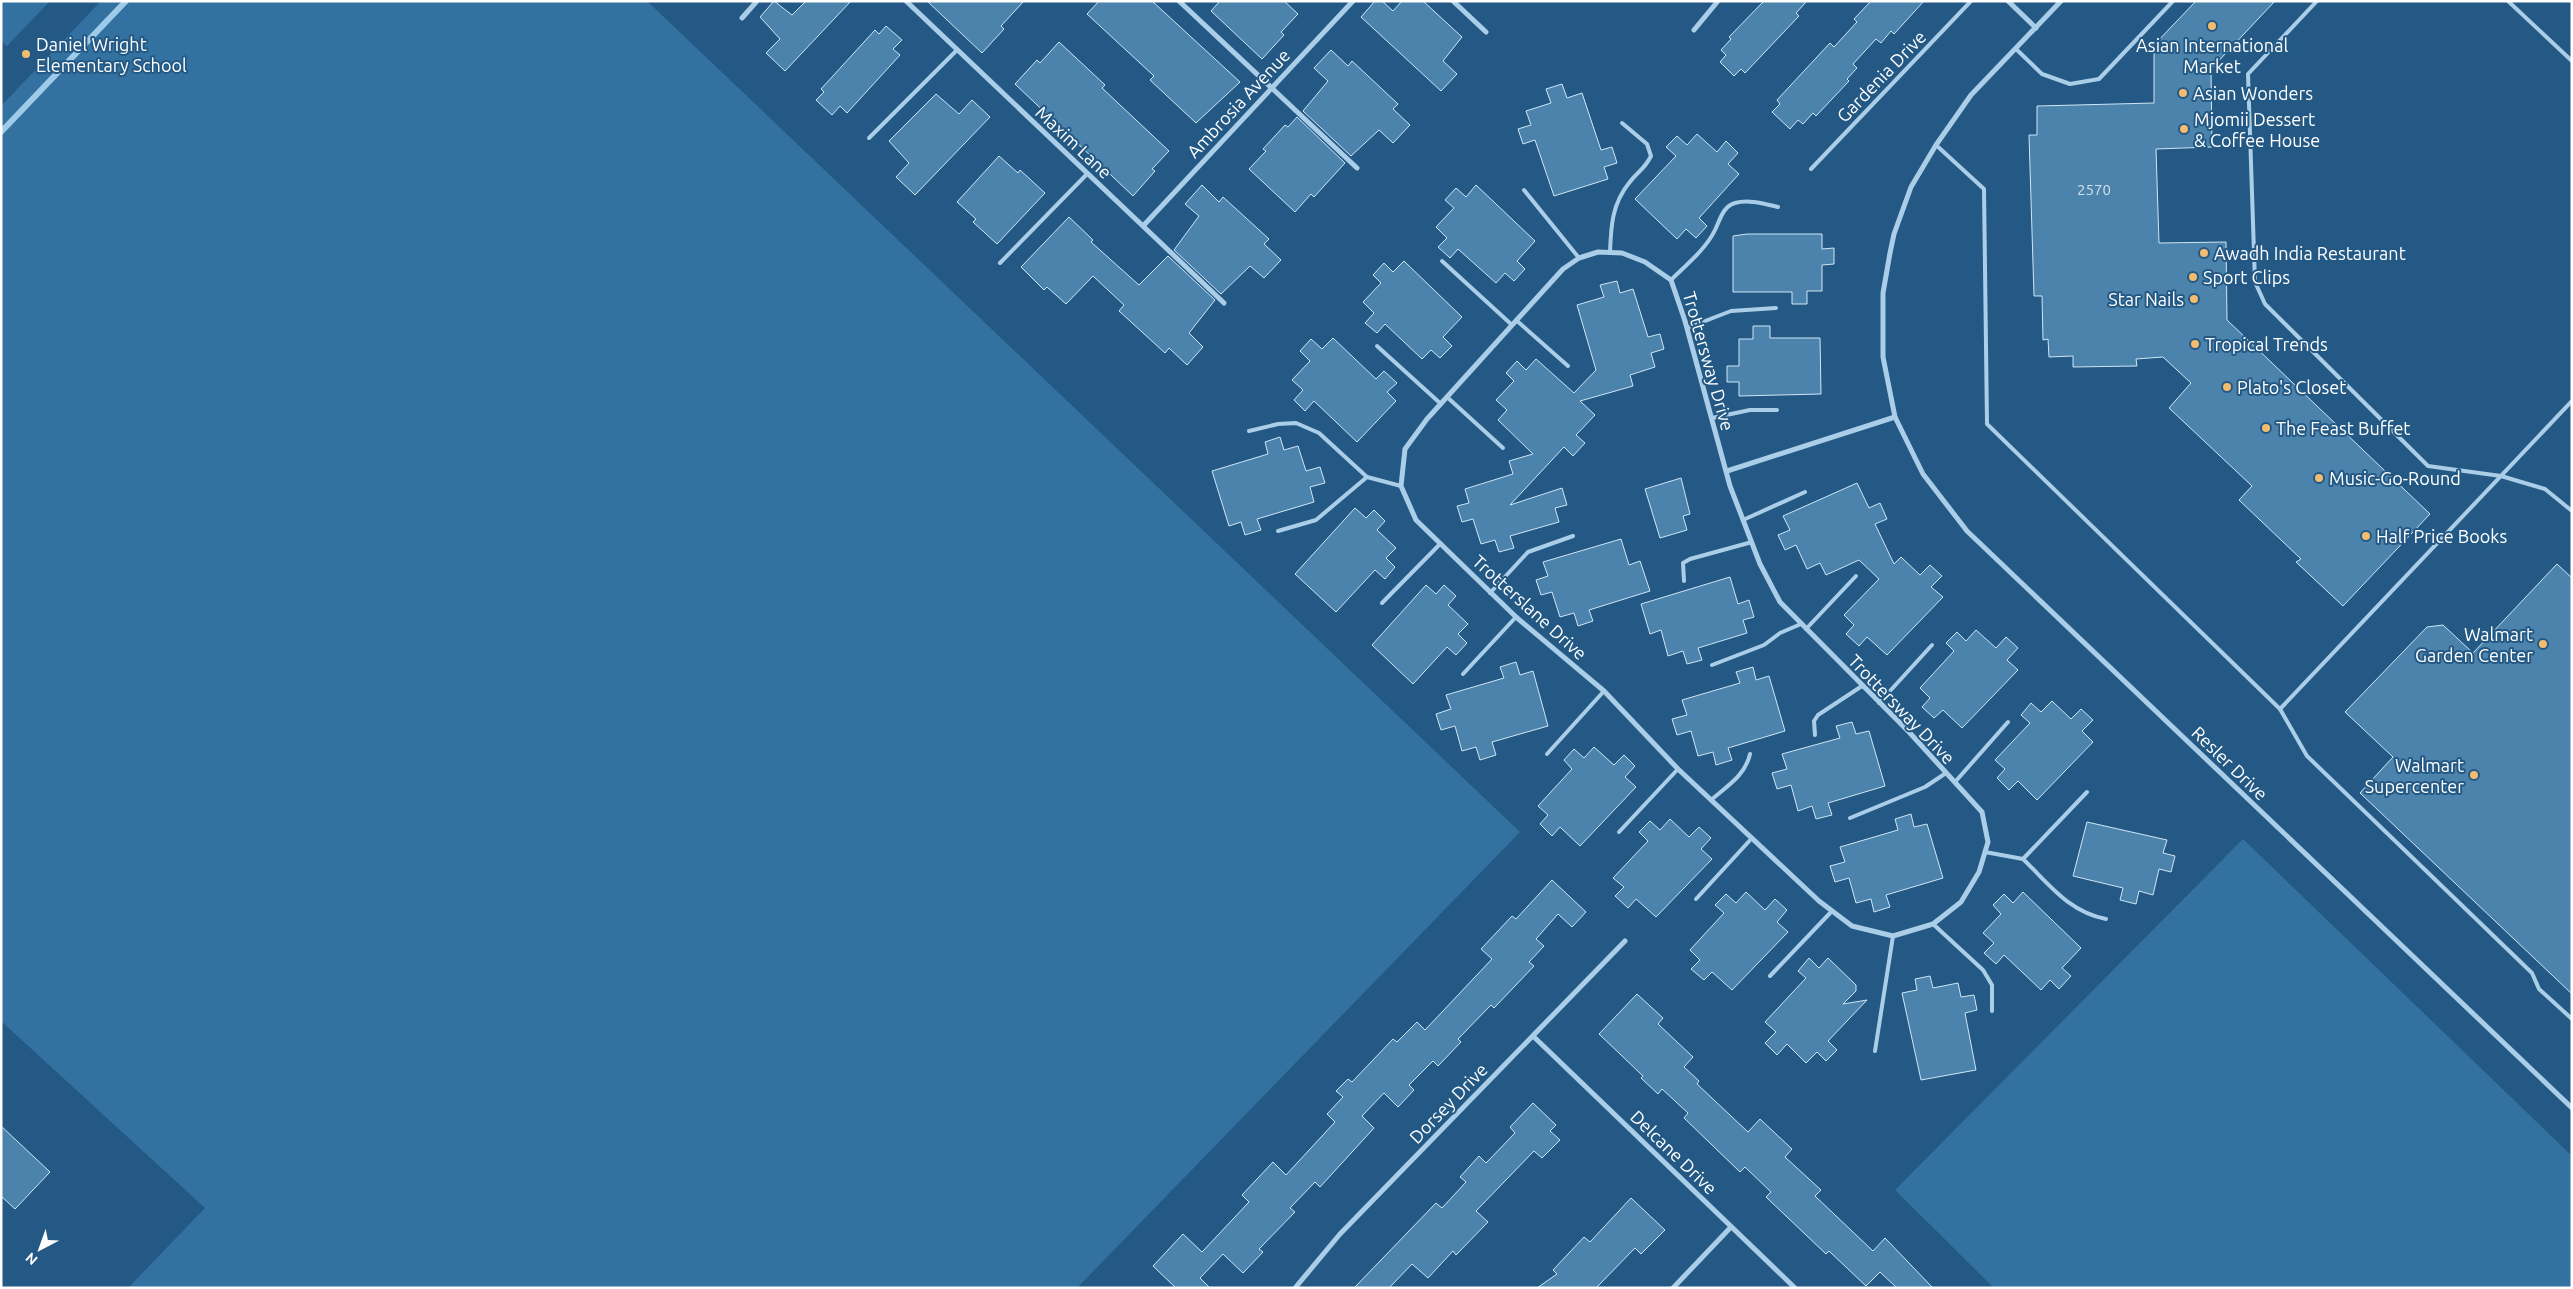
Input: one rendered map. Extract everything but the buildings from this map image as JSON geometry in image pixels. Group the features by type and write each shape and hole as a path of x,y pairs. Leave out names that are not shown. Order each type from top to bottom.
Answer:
{"street":[{"path":"742,18 757,1"},
{"name":"Maxim Lane","path":"906,1 1087,174 1144,224 1224,303"},
{"path":"1179,1 1357,168"},
{"name":"Ambrosia Avenue","path":"1144,224 1353,1"},
{"path":"1452,1 1486,32"},
{"path":"1694,30 1718,1"},
{"path":"2008,1 2036,28"},
{"name":"Resler Drive","path":"2061,1 1971,95 1936,145 1911,187 1894,234 1883,293 1883,357 1896,417 1923,474 1967,530 2572,1108"},
{"name":"Trottersway Drive","path":"1598,252 1622,253 1645,262 1671,280 1687,328 1727,471 1743,520 1760,564 1780,602 1982,812 1988,842 1979,872 1960,902 1932,924 1893,936"},
{"name":"Trotterslane Drive","path":"1598,252 1579,258 1563,269 1441,404 1405,449 1401,486 1416,520 1516,617 1604,690 1678,769 1752,838 1832,911 1852,926 1893,936"},
{"path":"1727,471 1896,417"},
{"name":"Dorsey Drive","path":"1295,1288 1340,1234 1625,941"},
{"name":"Delcane Drive","path":"1532,1036 1796,1288"},
{"path":"1673,1288 1731,1227"}],"lane":[{"name":"Gardenia Drive","path":"1810,169 1971,1"},
{"path":"2016,49 2042,74 2070,84 2099,79 2173,1"},
{"path":"2317,1 2248,74 2255,282 2265,304 2428,466 2501,476 2545,489 2572,511"},
{"path":"2508,1 2572,61"},
{"path":"869,138 957,50"},
{"path":"1610,252 1611,221 1616,204 1630,182 1644,170 1651,156 1647,144 1622,123"},
{"path":"1936,145 1984,189 1987,424 2280,709 2307,756 2532,973 2539,989 2572,1019"},
{"path":"1000,263 1087,174"},
{"path":"1524,190 1579,258"},
{"path":"1671,280 1701,249 1715,231 1725,210 1735,202 1757,202 1778,207"},
{"path":"1442,261 1512,325"},
{"path":"1687,328 1731,311 1776,308"},
{"path":"1516,320 1568,366"},
{"path":"1377,346 1441,404"},
{"path":"1447,397 1503,448"},
{"path":"2280,709 2572,402"},
{"path":"1712,418 1750,410 1777,410"},
{"path":"1249,431 1278,424 1296,423 1319,433 1367,477 1401,486"},
{"path":"1278,531 1316,520 1367,477"},
{"path":"1743,520 1805,492"},
{"path":"1490,593 1528,552 1573,536"},
{"path":"1684,581 1683,563 1690,559 1752,542"},
{"path":"1382,604 1440,544"},
{"path":"1806,629 1856,576"},
{"path":"1463,674 1516,617"},
{"path":"1712,665 1764,645 1780,633 1801,624"},
{"path":"1879,703 1932,645"},
{"path":"1815,735 1814,721 1818,715 1862,686"},
{"path":"1547,754 1604,690"},
{"path":"1955,782 2008,722"},
{"path":"1711,800 1742,774 1748,765 1750,754"},
{"path":"1619,832 1678,769"},
{"path":"1850,818 1925,788 1946,773"},
{"path":"2023,859 2087,792"},
{"path":"1696,899 1752,838"},
{"path":"1985,852 2023,859 2072,907 2088,916 2106,919"},
{"path":"1770,976 1832,911"},
{"path":"1932,924 1983,970 1992,985 1992,1011"},
{"path":"1875,1052 1893,936"}],"shaded area":[{"path":"1,1 50,1 7,46 1,41"},
{"path":"101,1 647,1 1520,832 1077,1288 128,1288 205,1208 1,1021 1,106"},
{"path":"2243,839 2572,1156 2572,1288 1994,1288 1895,1190"}],"waterway":[{"path":"1,132 126,1"}],"place":[{"name":"Asian International Market","path":"2212,26"},
{"name":"Daniel Wright Elementary School","path":"26,54"},
{"name":"Asian Wonders","path":"2183,93"},
{"name":"Mjomii Dessert & Coffee House","path":"2184,129"},
{"name":"Awadh India Restaurant","path":"2204,253"},
{"name":"Sport Clips","path":"2193,277"},
{"name":"Star Nails","path":"2194,299"},
{"name":"Tropical Trends","path":"2195,344"},
{"name":"Plato's Closet","path":"2227,387"},
{"name":"The Feast Buffet","path":"2266,428"},
{"name":"Music-Go-Round","path":"2319,478"},
{"name":"Half Price Books","path":"2366,536"},
{"name":"Walmart Garden Center","path":"2543,644"},
{"name":"Walmart Supercenter","path":"2474,775"}]}
